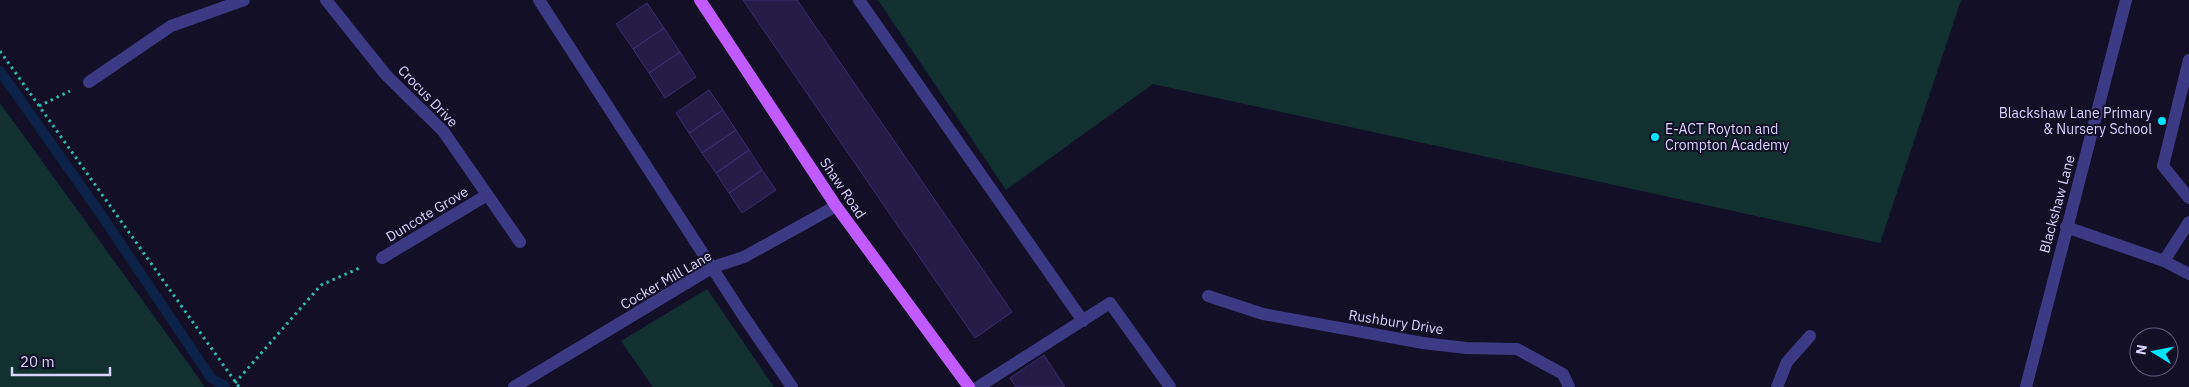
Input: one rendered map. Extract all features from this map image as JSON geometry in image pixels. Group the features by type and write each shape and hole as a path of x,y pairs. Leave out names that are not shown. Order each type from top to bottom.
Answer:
{"main road":[{"name":"Shaw Road","path":"700,0 836,206 969,387"}],"street":[{"path":"89,82 171,26 244,0"},
{"name":"Crocus Drive","path":"326,0 386,75 443,131 520,242"},
{"path":"538,0 744,317 792,387"},
{"path":"859,0 1083,320"},
{"name":"Blackshaw Lane","path":"2026,387 2126,0"},
{"path":"2189,60 2163,166 2189,198"},
{"name":"Duncote Grove","path":"382,258 487,195"},
{"name":"Cocker Mill Lane","path":"514,387 713,267 744,257 836,206"},
{"path":"2164,261 2189,222"},
{"path":"2066,227 2164,261 2189,274"},
{"name":"Rushbury Drive","path":"1208,296 1263,314 1424,343 1466,348 1517,349 1563,374 1569,387"},
{"path":"978,387 1110,303 1170,387"},
{"path":"1777,387 1787,362 1810,336"}],"path":[{"path":"0,52 239,387"},
{"path":"39,106 89,82"},
{"path":"236,383 321,285 382,258"}],"green space":[{"name":"E-ACT Royton and Crompton Academy","path":"878,0 1961,0 1880,243 1153,84 1006,190"},
{"path":"0,103 29,143 205,387 0,387"},
{"path":"707,289 774,387 653,387 621,341"}],"building":[{"path":"743,0 797,0 1012,312 975,338"},
{"path":"647,3 664,28 633,49 616,24"},
{"path":"664,28 680,52 649,73 633,49"},
{"path":"680,52 696,77 665,98 649,73"},
{"path":"709,90 723,110 689,133 676,113"},
{"path":"723,110 736,130 702,153 689,133"},
{"path":"736,130 749,150 716,173 702,153"},
{"path":"749,150 762,170 729,193 716,173"},
{"path":"762,170 776,190 742,213 729,193"},
{"path":"1044,355 1065,387 1016,387 1010,378"}],"waterway":[{"path":"0,71 100,213 211,378 225,386"}],"place":[{"name":"Blackshaw Lane Primary & Nursery School","path":"2162,121"},
{"name":"E-ACT Royton and Crompton Academy","path":"1655,137"}]}
